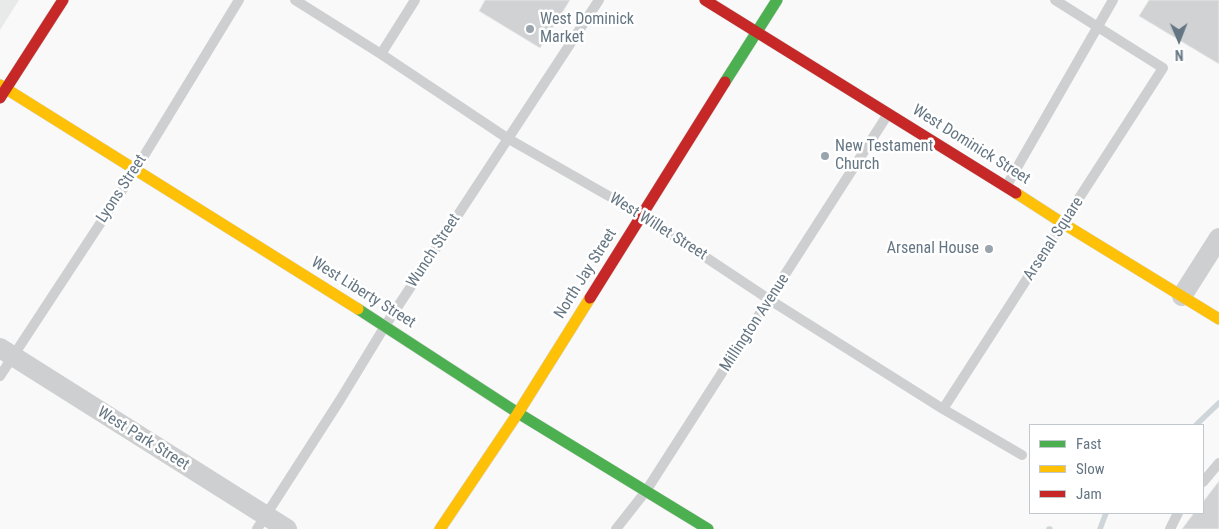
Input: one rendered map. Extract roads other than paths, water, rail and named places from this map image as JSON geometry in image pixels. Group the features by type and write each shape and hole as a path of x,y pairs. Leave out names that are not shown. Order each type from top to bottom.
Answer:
{"street":[{"path":"2,90 62,0"},
{"name":"West Dominick Street","path":"705,0 1219,319"},
{"name":"North Jay Street","path":"440,529 518,413 777,0"},
{"name":"West Liberty Street","path":"2,90 136,170 385,326 518,413 708,529"},
{"path":"1182,296 1219,238"},
{"name":"West Park Street","path":"6,352 262,522 287,529"}],"lane":[{"name":"Lyons Street","path":"0,376 6,352 136,170 239,0"},
{"name":"West Willet Street","path":"295,0 381,54 507,138 642,214 770,300 943,409 1022,454"},
{"path":"381,54 415,0"},
{"name":"Wunch Street","path":"262,522 385,326 599,0"},
{"path":"1056,0 1098,26"},
{"path":"1006,186 1113,0"},
{"name":"Arsenal Square","path":"943,409 1163,68 1098,26"},
{"name":"Millington Avenue","path":"616,529 646,491 889,113"},
{"path":"1204,481 1219,463"},
{"path":"1170,529 1178,514"}],"waterway":[{"path":"1197,424 1219,403"},
{"path":"1100,529 1106,514"}],"place":[{"name":"West Dominick Market","path":"530,29"},
{"name":"New Testament Church","path":"825,156"},
{"name":"Arsenal House","path":"989,249"}]}
